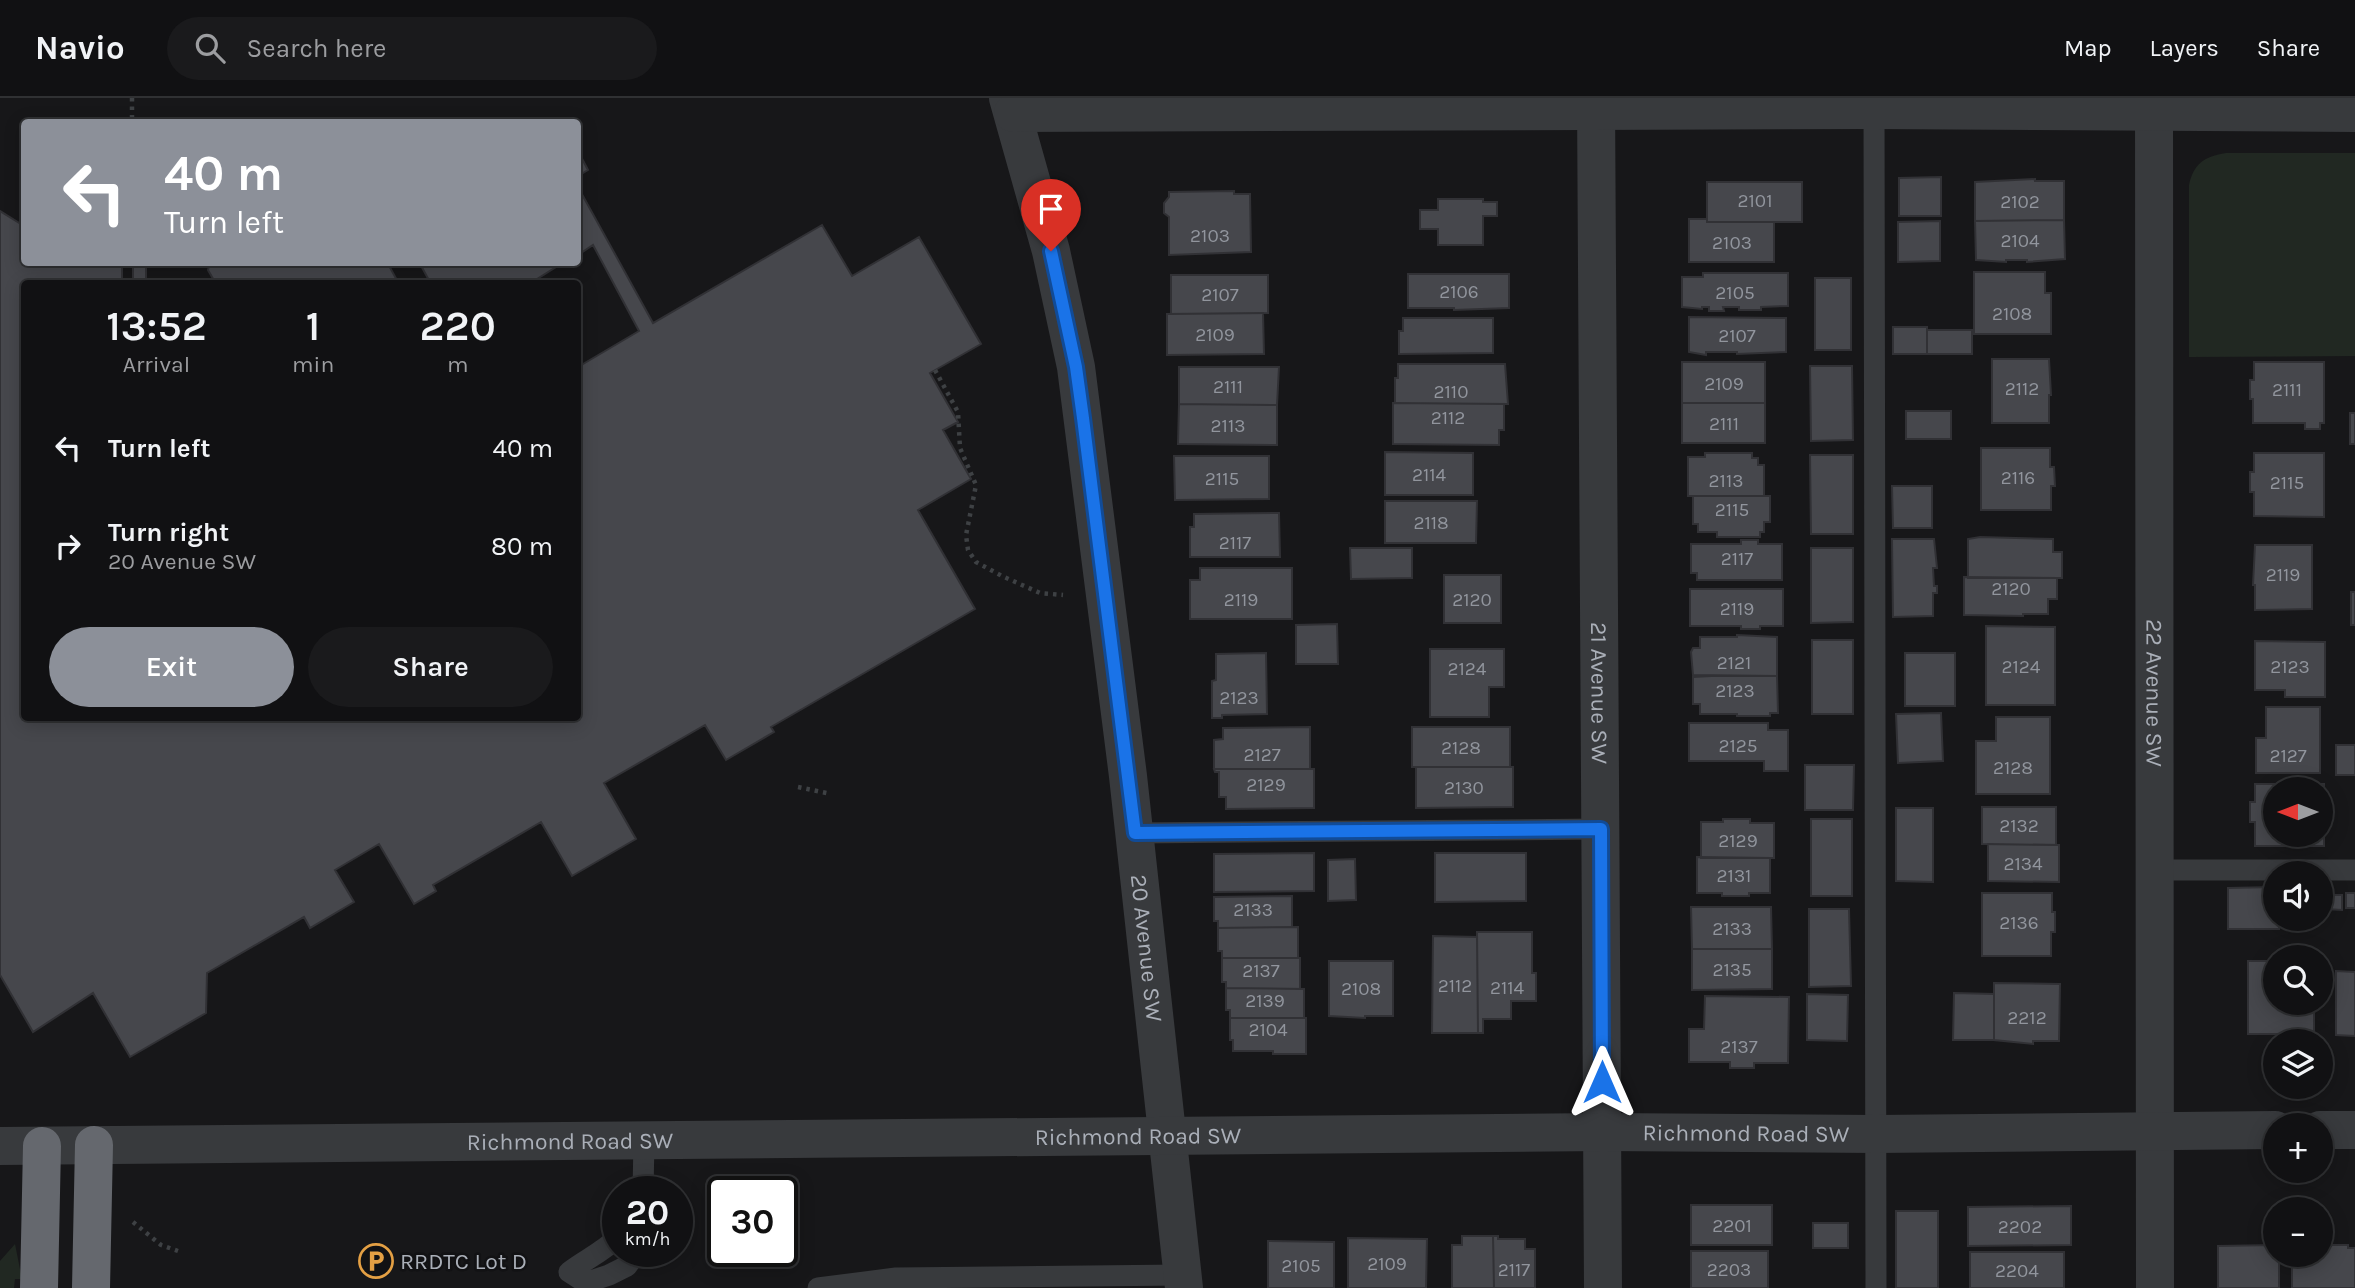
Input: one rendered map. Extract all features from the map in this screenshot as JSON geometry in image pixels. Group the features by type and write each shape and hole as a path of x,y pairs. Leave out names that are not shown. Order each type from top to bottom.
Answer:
{"highway":[{"path":"39,1288 42,1146"},
{"path":"91,1288 94,1146"}],"street":[{"path":"1011,105 2154,105 2355,113"},
{"name":"20 Avenue SW","path":"1011,105 1051,251 1076,367 1135,833 1183,1282"},
{"name":"21 Avenue SW","path":"1596,105 1602,1288"},
{"name":"22 Avenue SW","path":"2154,105 2155,1288"},
{"name":"Richmond Road SW","path":"0,1146 1603,1132 1876,1134 2263,1130"},
{"path":"2333,1130 2355,1130"}],"lane":[{"path":"1874,104 1877,1288"},
{"path":"1135,833 1601,829"},
{"path":"2155,870 2355,870"},
{"path":"643,1176 644,1140"},
{"path":"602,1252 584,1260 569,1272 583,1281 600,1278 625,1267"},
{"path":"818,1288 895,1278 1183,1282"}],"path":[{"path":"132,98 132,119"},
{"path":"935,370 958,412 960,448 976,485 966,535 968,550 976,562 1002,576 1040,593 1063,595"},
{"path":"798,787 831,794"},
{"path":"133,1222 161,1245 178,1251"}],"shaded area":[{"path":"2226,153 2355,153 2355,356 2189,357 2189,185 2201,162"},
{"path":"15,1244 22,1279 15,1279 14,1288 0,1288 0,1261"}],"building":[{"path":"581,157 588,170 581,174"},
{"path":"1941,177 1941,216 1899,216 1899,178"},
{"path":"2035,179 2064,181 2064,220 1975,221 1975,182"},
{"path":"1707,182 1802,182 1802,222 1707,222"},
{"path":"1234,191 1234,194 1250,194 1251,252 1169,255 1169,217 1164,213 1164,203 1169,192"},
{"path":"581,192 653,323 822,225 852,276 919,237 981,344 930,373 958,422 943,430 971,479 918,510 975,609 771,727 774,732 726,760 705,725 604,783 636,839 572,876 541,822 433,885 436,891 414,904 379,844 335,870 354,902 310,928 304,917 207,973 206,1013 130,1057 93,993 33,1032 0,975 0,211 21,224 21,266 122,266 122,280 21,280 21,721 581,721 581,365 639,331 593,245 581,253"},
{"path":"1438,199 1483,199 1483,202 1497,202 1497,216 1483,216 1483,245 1438,245 1438,229 1420,229 1420,210 1438,210"},
{"path":"1689,219 1707,219 1707,222 1774,222 1774,262 1689,262"},
{"path":"2064,220 2065,259 2027,262 1976,260 1975,221"},
{"path":"1940,221 1940,261 1898,262 1898,222"},
{"path":"133,266 146,266 146,280 133,280"},
{"path":"209,266 389,266 397,280 214,280 208,270"},
{"path":"421,266 558,266 535,280 429,280"},
{"path":"1974,272 2045,272 2045,293 2051,293 2051,334 1974,334"},
{"path":"1703,273 1788,273 1788,306 1761,307 1761,310 1723,307 1724,311 1709,311 1709,307 1682,307 1682,277 1703,277"},
{"path":"1408,274 1509,274 1509,308 1408,308"},
{"path":"1171,275 1268,275 1268,313 1171,314"},
{"path":"1815,278 1851,278 1851,350 1815,350"},
{"path":"1263,313 1264,354 1167,355 1167,314"},
{"path":"1689,317 1786,318 1786,352 1706,352 1706,355 1689,352"},
{"path":"1403,318 1493,318 1493,353 1399,354 1399,331 1403,331"},
{"path":"1893,327 1927,327 1927,354 1893,354"},
{"path":"1927,330 1972,330 1972,354 1927,354"},
{"path":"1992,359 2049,359 2049,423 1992,423"},
{"path":"1682,362 1765,362 1765,403 1682,403"},
{"path":"2254,362 2324,362 2324,423 2320,423 2320,429 2305,429 2305,423 2253,423 2250,380 2254,380"},
{"path":"1398,364 1505,364 1508,404 1395,403"},
{"path":"1810,366 1852,366 1853,440 1811,441"},
{"path":"1179,367 1279,367 1277,405 1179,404"},
{"path":"1393,403 1504,404 1504,430 1499,430 1499,445 1393,444"},
{"path":"1682,403 1765,403 1765,443 1682,443"},
{"path":"1179,404 1277,405 1277,445 1178,444"},
{"path":"1906,411 1951,411 1951,439 1906,439"},
{"path":"2350,413 2355,413 2355,444 2350,444"},
{"path":"1981,448 2050,448 2050,467 2054,467 2055,486 2051,486 2051,510 1981,510"},
{"path":"1385,452 1473,453 1473,495 1385,495"},
{"path":"1705,453 1752,453 1752,458 1758,458 1758,465 1764,465 1764,496 1688,496 1688,457 1705,457"},
{"path":"2254,453 2324,453 2324,517 2254,516 2254,492 2250,492 2250,472 2254,472"},
{"path":"1810,455 1853,455 1853,534 1811,534"},
{"path":"1174,456 1269,456 1269,499 1175,500"},
{"path":"1892,486 1932,486 1932,528 1893,528"},
{"path":"1693,496 1770,496 1770,522 1764,522 1764,532 1760,532 1760,537 1717,537 1717,532 1698,532 1698,524 1693,524"},
{"path":"1385,501 1477,501 1476,543 1385,543"},
{"path":"1279,513 1280,557 1190,557 1190,527 1194,527 1194,514"},
{"path":"1892,539 1934,539 1937,568 1933,568 1934,586 1937,586 1937,593 1933,593 1933,616 1893,617"},
{"path":"1968,539 2053,539 2053,552 2062,552 2062,578 1968,578"},
{"path":"1741,540 1758,540 1758,544 1782,544 1782,580 1697,580 1697,573 1691,573 1691,544 1741,544"},
{"path":"2255,545 2312,545 2312,609 2255,610"},
{"path":"1350,548 1412,548 1412,578 1351,579"},
{"path":"1811,548 1853,548 1853,622 1811,623"},
{"path":"1200,568 1292,568 1292,619 1190,619 1190,580 1200,580"},
{"path":"1444,575 1501,575 1501,623 1444,623"},
{"path":"1964,577 2057,578 2057,599 2048,599 2048,614 1964,615"},
{"path":"1690,589 1783,589 1783,626 1741,629 1741,626 1690,626"},
{"path":"2351,592 2355,592 2355,625 2351,625"},
{"path":"1337,624 1338,664 1296,664 1296,625"},
{"path":"1986,626 2055,627 2055,705 1986,705"},
{"path":"1700,637 1777,637 1777,676 1693,675 1691,652 1693,648 1700,648"},
{"path":"1812,640 1853,640 1853,714 1812,714"},
{"path":"2255,641 2325,642 2325,697 2285,697 2285,690 2255,690"},
{"path":"1430,649 1504,649 1504,687 1489,687 1489,717 1430,717"},
{"path":"1266,653 1267,714 1222,715 1222,718 1212,718 1212,681 1216,680 1216,654"},
{"path":"1905,653 1955,653 1955,706 1905,706"},
{"path":"1777,676 1778,713 1770,713 1770,716 1700,714 1700,704 1693,704 1693,677"},
{"path":"2266,707 2320,707 2320,773 2256,773 2256,738 2266,738"},
{"path":"1941,713 1943,761 1898,763 1896,714"},
{"path":"1996,717 2050,717 2050,794 1976,794 1976,741 1996,741"},
{"path":"1689,723 1768,723 1768,730 1788,730 1788,771 1764,771 1764,761 1689,761"},
{"path":"1310,727 1310,769 1214,769 1214,740 1223,739 1223,728"},
{"path":"1412,727 1510,727 1510,767 1412,767"},
{"path":"2336,745 2355,745 2355,775 2336,775"},
{"path":"1805,765 1854,765 1853,810 1805,810"},
{"path":"1416,767 1513,767 1513,807 1416,808"},
{"path":"1214,769 1314,769 1314,808 1226,809 1226,797 1219,797 1219,772"},
{"path":"2255,784 2263,784 2263,846 2255,846 2255,822 2250,822 2250,802 2255,802"},
{"path":"1982,807 2056,807 2056,845 1982,844"},
{"path":"1896,808 1933,808 1933,882 1896,881"},
{"path":"1723,819 1750,819 1750,823 1774,823 1774,858 1701,858 1701,822 1723,822"},
{"path":"1811,819 1852,819 1852,896 1811,896"},
{"path":"1988,844 2059,845 2059,882 1988,881"},
{"path":"1314,853 1314,891 1214,892 1214,854"},
{"path":"1435,853 1526,853 1526,901 1435,902"},
{"path":"1697,857 1770,858 1770,893 1722,896 1722,893 1697,893"},
{"path":"1355,859 1356,900 1328,901 1328,860"},
{"path":"2263,887 2263,929 2228,929 2228,888"},
{"path":"1982,893 2052,893 2055,932 2051,932 2051,956 1982,956"},
{"path":"2346,893 2355,893 2355,908 2346,908"},
{"path":"2333,895 2342,895 2342,910 2333,909"},
{"path":"1292,896 1292,927 1218,928 1218,921 1214,921 1214,897"},
{"path":"1691,907 1771,907 1772,949 1692,949"},
{"path":"1809,909 1849,909 1851,986 1809,987"},
{"path":"1298,927 1298,958 1222,958 1222,951 1218,951 1218,928"},
{"path":"1477,932 1532,932 1532,973 1536,973 1536,1001 1511,1001 1511,1019 1483,1019 1483,1033 1478,1033"},
{"path":"1433,936 1477,937 1478,1033 1432,1033"},
{"path":"1692,949 1772,949 1772,989 1692,990"},
{"path":"1222,958 1300,958 1300,989 1226,988 1226,982 1222,982"},
{"path":"1329,961 1393,961 1393,1016 1329,1016"},
{"path":"2248,961 2263,961 2263,1015 2314,1015 2314,1029 2263,1029 2263,1034 2248,1034"},
{"path":"2336,971 2355,972 2355,1036 2336,1035"},
{"path":"1994,983 2060,984 2059,1041 2033,1041 2033,1044 1994,1040"},
{"path":"1226,988 1304,989 1304,1018 1230,1018 1230,1010 1226,1010"},
{"path":"1954,993 1994,994 1994,1040 1953,1040"},
{"path":"1807,994 1848,995 1847,1041 1807,1040"},
{"path":"1705,996 1789,997 1788,1063 1754,1063 1754,1068 1730,1068 1730,1062 1689,1062 1689,1029 1704,1029"},
{"path":"1230,1018 1306,1018 1306,1054 1233,1051"},
{"path":"1691,1205 1772,1205 1772,1245 1691,1245"},
{"path":"2071,1206 2071,1245 1968,1246 1968,1207"},
{"path":"1896,1211 1938,1211 1938,1288 1896,1288"},
{"path":"1813,1223 1848,1223 1848,1248 1813,1248"},
{"path":"1462,1236 1493,1236 1494,1288 1452,1288 1452,1245 1462,1245"},
{"path":"1493,1236 1498,1236 1498,1239 1525,1239 1525,1249 1535,1249 1535,1288 1494,1288"},
{"path":"1348,1238 1427,1239 1426,1288 1348,1288"},
{"path":"1268,1241 1334,1242 1334,1288 1268,1288"},
{"path":"2263,1245 2263,1267 2279,1267 2279,1288 2218,1288 2218,1246"},
{"path":"2333,1245 2355,1248 2355,1288 2292,1288 2292,1267 2333,1267"},
{"path":"1691,1251 1768,1251 1768,1288 1691,1288"},
{"path":"1970,1252 2064,1252 2064,1288 1970,1288"}],"place":[{"name":"RRDTC Lot D","path":"376,1261"}],"route":[{"path":"1051,251 1076,367 1135,833 1601,829 1602,1082"}]}
